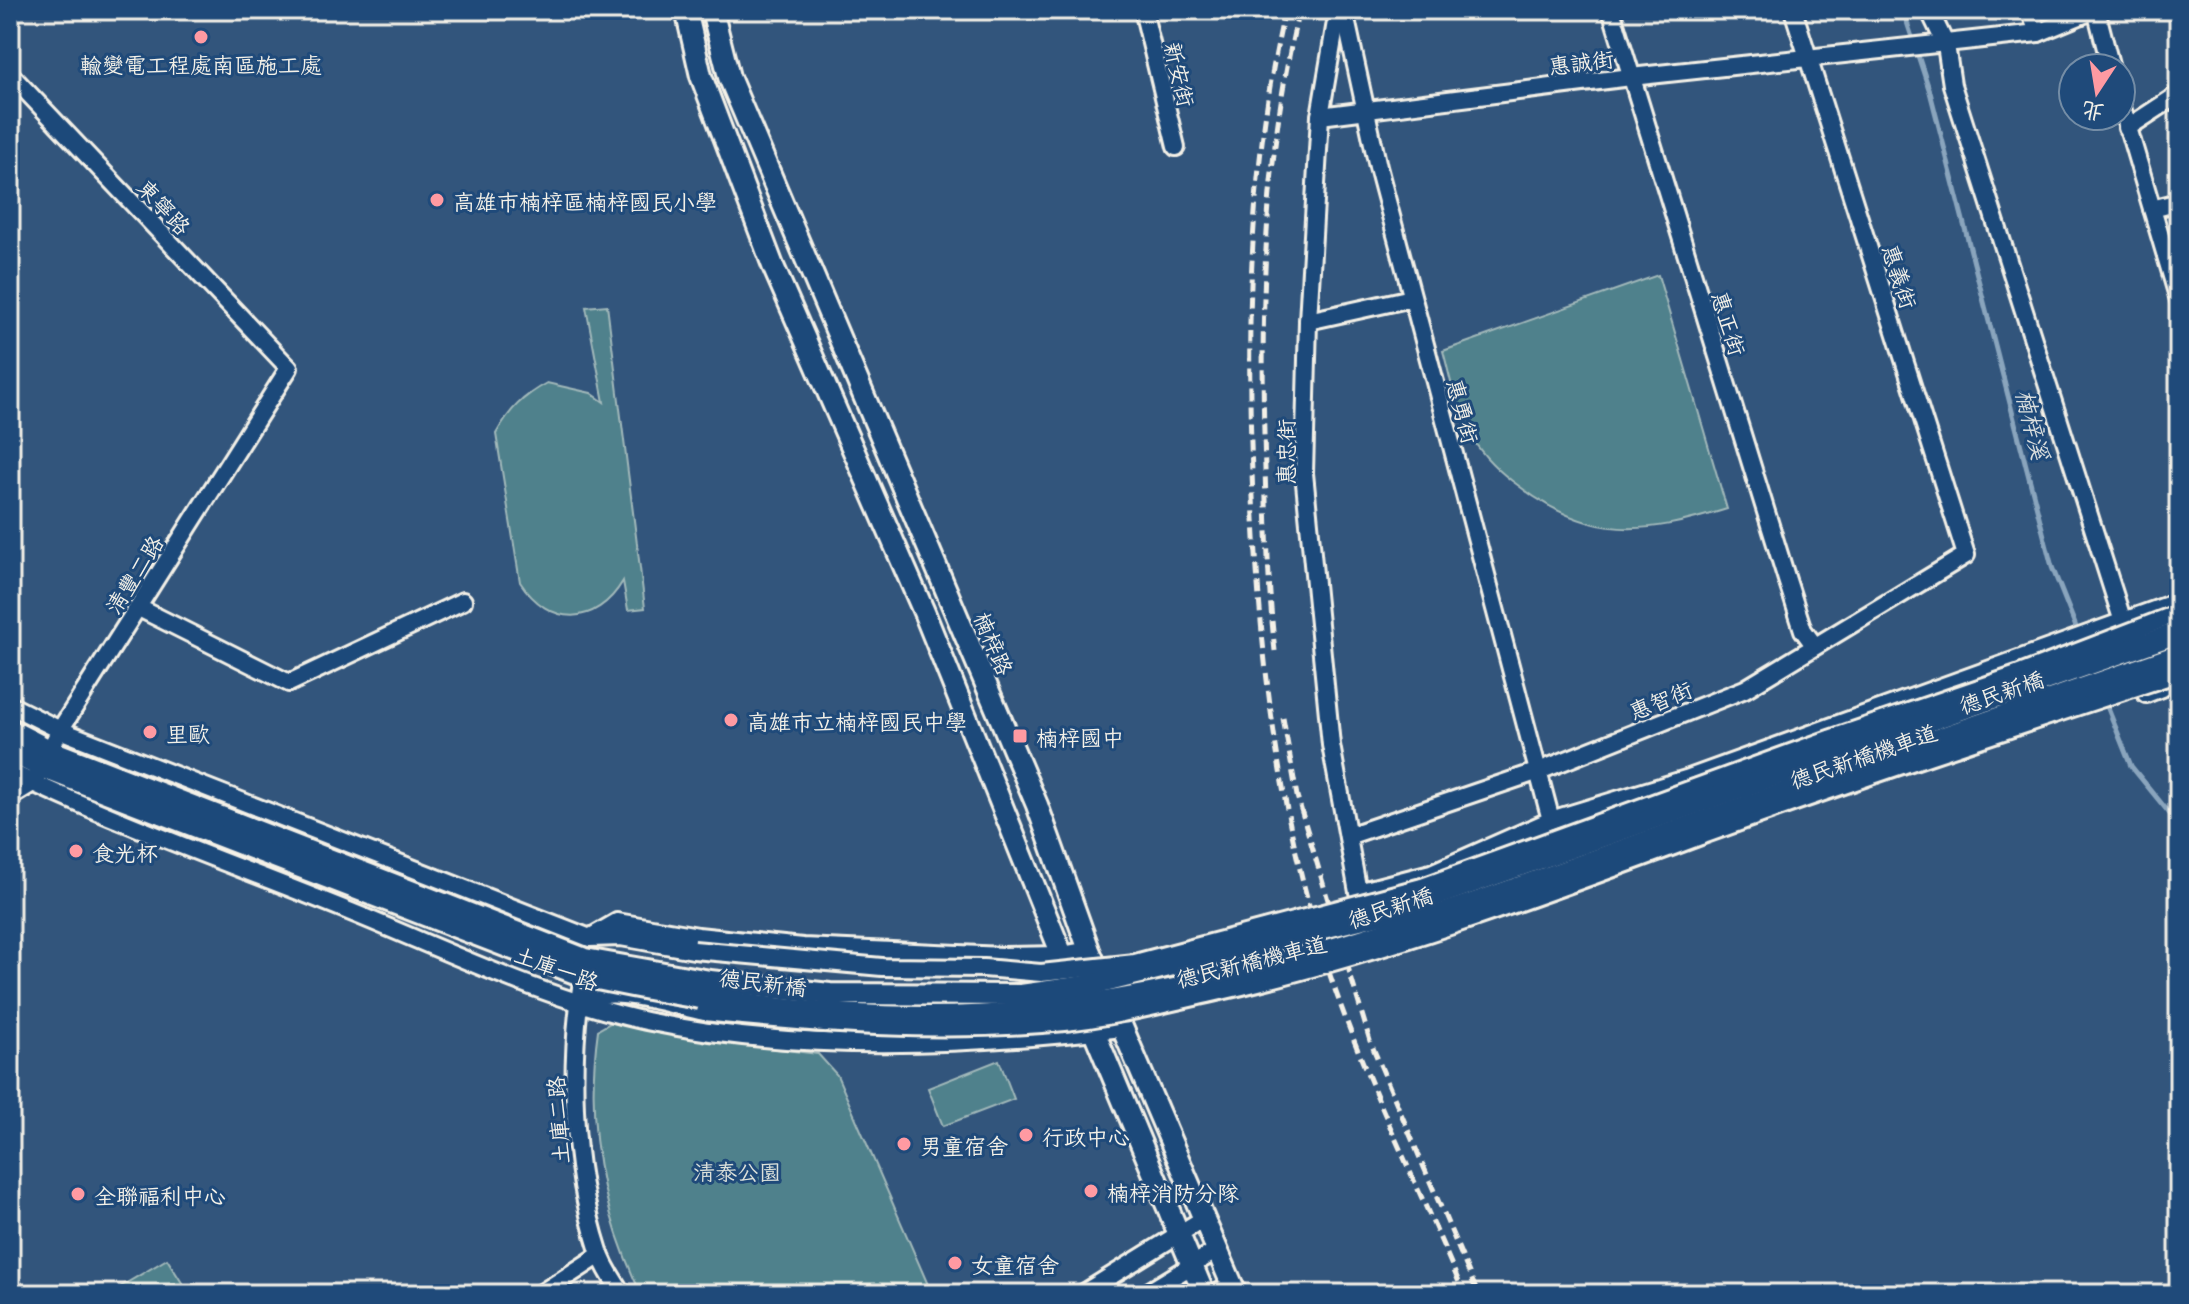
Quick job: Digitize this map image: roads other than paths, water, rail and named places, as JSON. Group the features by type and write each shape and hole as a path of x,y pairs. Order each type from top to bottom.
{"street":[{"path":"686,10 701,76 773,266 930,626 1062,955 1204,1294"},
{"name":"楠梓路","path":"712,10 729,77 1037,805 1089,950 1217,1250 1228,1291"},
{"name":"新安街","path":"1143,10 1176,147"},
{"name":"惠勇街","path":"1341,10 1412,298 1551,820"},
{"name":"惠忠街","path":"1341,10 1320,116 1308,321 1304,473 1331,745 1358,892 1431,873 1551,820"},
{"name":"惠正街","path":"1611,10 1803,630 1814,645"},
{"name":"惠義街","path":"1793,10 1966,555"},
{"path":"1929,10 1946,45 1952,85 2113,623 2146,694 2179,681"},
{"path":"2030,10 2038,33"},
{"path":"2095,10 2107,52"},
{"name":"惠誠街","path":"1320,116 1631,77 2038,33 2095,10"},
{"name":"東寧路","path":"10,74 289,368"},
{"path":"2137,121 2179,94"},
{"path":"2128,132 2179,300"},
{"path":"2152,209 2179,202"},
{"path":"1308,321 1412,298"},
{"name":"清豐二路","path":"10,797 41,767 60,730 289,368"},
{"name":"惠智街","path":"1348,836 1539,771 1745,689 1966,555"},
{"path":"139,608 289,683 463,601"},
{"path":"1551,820 1686,779 2113,623 2177,619"},
{"name":"德民新橋機車道","path":"590,938 621,937 694,950 882,967 984,968 1041,973 1135,963 1422,887 1829,739 2177,619"},
{"name":"德民新橋","path":"584,967 830,994 1021,995 1092,985 1392,911 2177,619"},
{"name":"德民新橋","path":"584,967 760,1006 818,1012 1026,1013 1099,1003 1239,973 1385,935 2179,655"},
{"name":"德民新橋機車道","path":"579,1002 593,994 705,1012 817,1024 960,1029 1069,1021 1256,983 1366,954 1497,912 1828,789 2179,673"},
{"name":"土庫一路","path":"10,705 60,730 590,938 617,922 698,936 803,947 1062,955 1089,950"},
{"name":"土庫一路","path":"10,730 41,767"},
{"name":"土庫一路","path":"10,751 579,1002 644,1020 706,1031 861,1042 963,1040 1122,1028"},
{"name":"土庫一路","path":"10,772 41,767 584,967"},
{"name":"土庫二路","path":"590,938 579,1002 574,1081 576,1142 600,1255 622,1294"},
{"path":"1082,1294 1203,1219"},
{"path":"1145,1294 1217,1250"},
{"path":"540,1294 600,1255"},
{"path":"10,1284 17,1294"}],"waterway":[{"name":"楠梓溪","path":"1903,10 1930,92 2052,567 2078,632"},
{"name":"楠梓溪","path":"2105,701 2131,766 2179,825"}],"railway":[{"path":"1285,10 1264,125 1251,298 1250,414 1255,534 1272,720 1308,903 1340,1005 1464,1294"},
{"path":"1275,651 1265,469 1264,296 1271,181 1287,67 1299,10"},
{"path":"1283,718 1297,796 1370,1041 1478,1294"}],"place":[{"name":"輸變電工程處南區施工處","path":"201,37"},
{"name":"高雄市楠梓區楠梓國民小學","path":"437,200"},
{"name":"高雄市立楠梓國民中學","path":"731,720"},
{"name":"里歐","path":"150,732"},
{"name":"楠梓國中","path":"1020,736"},
{"name":"食光杯","path":"76,851"},
{"name":"行政中心","path":"1026,1135"},
{"name":"男童宿舍","path":"904,1144"},
{"name":"楠梓消防分隊","path":"1091,1191"},
{"name":"全聯福利中心","path":"78,1194"},
{"name":"女童宿舍","path":"955,1263"}],"park label":[{"name":"清泰公園","path":"737,1170"}]}
